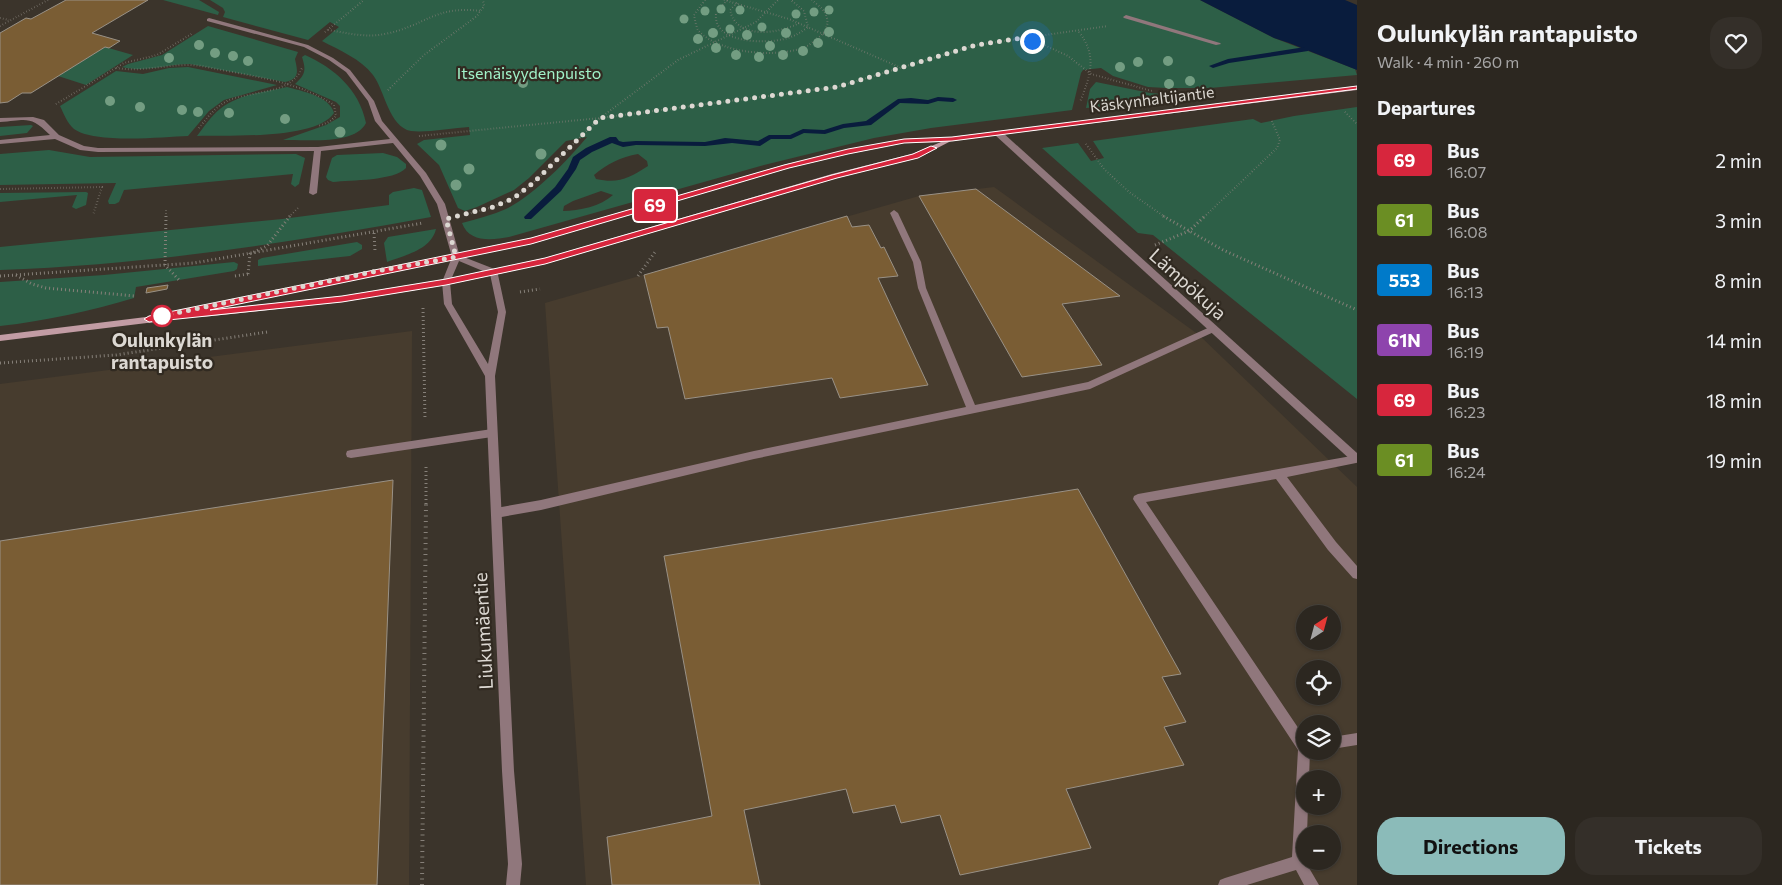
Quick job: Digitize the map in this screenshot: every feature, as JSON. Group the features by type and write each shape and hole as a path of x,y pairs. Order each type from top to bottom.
{"main road":[{"name":"Käskynhaltijantie","path":"149,319 531,241 787,166 904,141 952,139 1353,88"},
{"name":"Käskynhaltijantie","path":"0,338 149,319 342,299 494,272 545,261 835,176 915,156 952,139"}],"street":[{"path":"1126,17 1218,44"},
{"path":"210,20 306,46 331,59 348,71 371,101 379,121 423,175 441,204 456,257 494,272"},
{"path":"0,120 31,118 41,122 56,137 83,148 98,150 318,149 395,141"},
{"name":"Lämpökuja","path":"998,133 1356,459"},
{"path":"0,142 56,137"},
{"path":"313,193 318,149"},
{"path":"894,213 917,262 922,288 972,410"},
{"name":"Liukumäentie","path":"456,257 446,282 448,304 490,376"},
{"name":"Liukumäentie","path":"494,272 502,312 490,376 515,864 513,885"},
{"path":"496,513 541,505 754,455 1090,385 1213,328"},
{"path":"351,454 492,433"},
{"path":"1296,735 1138,499 1279,475 1356,459"},
{"path":"1279,475 1332,546 1357,574"},
{"path":"1341,742 1357,739"},
{"path":"1301,825 1304,760"},
{"path":"1225,885 1296,863"},
{"path":"1304,870 1312,885"}],"path":[{"path":"0,26 48,0"},
{"path":"185,149 208,116 227,101 289,84 298,78 302,70 298,57 306,46 364,0"},
{"path":"371,101 380,98 424,55 463,28 481,11 484,6 484,0"},
{"path":"705,0 698,6 694,14 695,24 700,33 713,42 733,50 767,53 785,52 808,45 823,34 828,23 825,12 812,0"},
{"path":"808,27 798,35 781,40 763,42 744,40 728,35 718,26 714,18 716,9 726,0 800,23 899,68"},
{"path":"0,276 194,263 446,219 493,207 514,198 533,183 600,118 678,60 756,22 778,0"},
{"path":"791,0 804,9 808,18 808,27"},
{"path":"737,3 730,10 730,17 744,28 756,32 785,30 800,23"},
{"path":"328,30 362,36 375,36 396,31 448,11 457,9 481,11"},
{"path":"0,18 10,21"},
{"path":"47,105 57,104 124,63 162,52 210,20"},
{"path":"395,141 413,137 600,118 824,89 850,84 960,49 1022,38 1078,32 1086,40 1091,54 1090,74 1077,109"},
{"path":"1022,38 1042,44 1068,56 1090,74 1122,84 1155,91"},
{"path":"116,68 134,72 179,65 192,66 289,84 330,100 337,108 338,114 336,118 317,127"},
{"path":"56,109 57,104"},
{"path":"1343,111 1357,124"},
{"path":"1131,254 1189,231 1277,148 1280,140 1268,113"},
{"path":"1083,140 1104,168 1142,202 1189,231 1258,266 1357,310"},
{"path":"0,189 102,187 93,215"},
{"path":"250,254 267,246 284,222 313,193"},
{"path":"166,208 165,265 180,280"},
{"path":"374,232 376,260"},
{"path":"638,276 661,246"},
{"path":"248,274 250,254"},
{"path":"16,275 33,284 84,292 110,292 135,296"},
{"path":"414,309 423,308 426,443 422,885"},
{"path":"0,363 116,355 274,331"}],"shaded area":[{"path":"994,187 1199,335 1357,487 1357,885 586,885 545,303 919,196"},
{"path":"412,331 409,885 0,885 0,384"}],"green space":[{"path":"163,0 199,0 219,12 218,15"},
{"name":"Itsenäisyydenpuisto","path":"210,0 1200,0 1274,38 1355,69 1357,75 1210,88 1166,88 1148,87 1113,76 1101,68 1083,70 1072,110 931,128 874,138 764,165 509,237 482,239 470,234 462,223 506,209 517,203 550,177 587,137 566,141 529,178 514,190 465,211 458,208 439,165 417,144 424,140 470,135 469,127 411,131 397,123 388,108 377,82 368,69 349,55 322,41 339,27 330,22 308,40 223,17 225,12 223,8","holes":["638,154 647,161 648,166 635,174 624,179 611,181 596,179 594,175 609,164","601,191 613,195 590,207 563,211 564,206 573,201"]},
{"path":"208,26 298,52 295,59 296,76 294,79 285,82 190,64 148,69 122,67 162,55"},
{"path":"105,47 133,55 86,85 58,76"},
{"path":"305,55 326,66 344,81 351,90 363,111 366,123 360,130 351,135 329,140 283,140 326,125 340,117 340,106 336,102 295,84 304,72 302,57"},
{"path":"188,67 277,85 224,100 209,111 188,136 112,138 84,134 72,127 60,106 116,71 143,74 169,68"},
{"path":"1096,82 1150,93 1202,97 1086,108 1090,89"},
{"path":"287,87 321,98 327,102 334,113 324,122 310,128 291,132 197,136 214,115 227,104 252,94"},
{"path":"1357,107 1357,399 1153,235 1138,233 1042,148 1078,143 1091,161 1104,158 1093,141 1253,119 1261,123"},
{"path":"33,126 27,133 0,136 0,127"},
{"path":"49,150 90,157 296,154 305,158 299,184 295,187 291,184 293,174 124,190 119,202 115,204 109,204 108,201 116,183 0,185 0,154"},
{"path":"383,153 397,157 406,164 406,168 382,178 333,182 326,177 332,158 337,155"},
{"path":"414,188 422,190 431,217 324,236 162,258 0,270 0,247 282,219 389,205 389,195 393,192"},
{"path":"0,193 88,193 86,205 76,209 72,207 77,195 0,202"},
{"path":"436,229 429,242 423,247 387,262 384,243 388,237"},
{"path":"357,242 362,245 362,249 350,256 258,266 258,260 262,258"},
{"path":"234,262 238,264 237,269 234,271 136,287 134,298 68,315 0,326 0,282 104,275"}],"water":[{"path":"1200,0 1345,0 1357,5 1357,70 1274,38"}],"building":[{"path":"66,0 148,0 92,33 120,41 109,48 105,47 31,93 22,93 8,102 0,103 0,33 26,18 31,19"},
{"path":"976,189 1120,296 1062,304 1102,365 1022,377 919,196"},
{"path":"847,216 852,227 869,225 881,248 884,247 898,276 878,278 928,385 840,398 832,378 685,399 668,327 657,328 644,275"},
{"path":"168,285 167,289 146,293 147,288"},
{"path":"393,480 377,885 0,885 0,541"},
{"path":"1078,489 1181,674 1162,677 1186,722 1164,727 1184,765 1066,789 1091,848 960,875 940,815 901,823 895,805 853,813 846,789 744,810 760,885 612,885 607,837 712,816 664,556"}],"waterway":[{"path":"1213,66 1228,61 1305,49"},
{"path":"528,217 558,189 572,169 576,159 589,150 613,139 616,143 623,145 636,143 705,144 732,140 760,144 769,137 791,137 803,131 825,132 843,126 868,123 898,101 928,102 938,99 953,100"}],"bus line":[{"name":"69","path":"934,148 915,156 835,176 545,261 446,282 342,299 149,319 531,241 787,166 904,141 952,139 1357,88"}],"place":[{"name":"Oulunkylän rantapuisto","path":"162,316"}],"route":[{"path":"162,316 377,271 456,257 446,219 493,207 514,198 533,183 600,118 837,87 976,45 1022,38 1032,41"}]}
